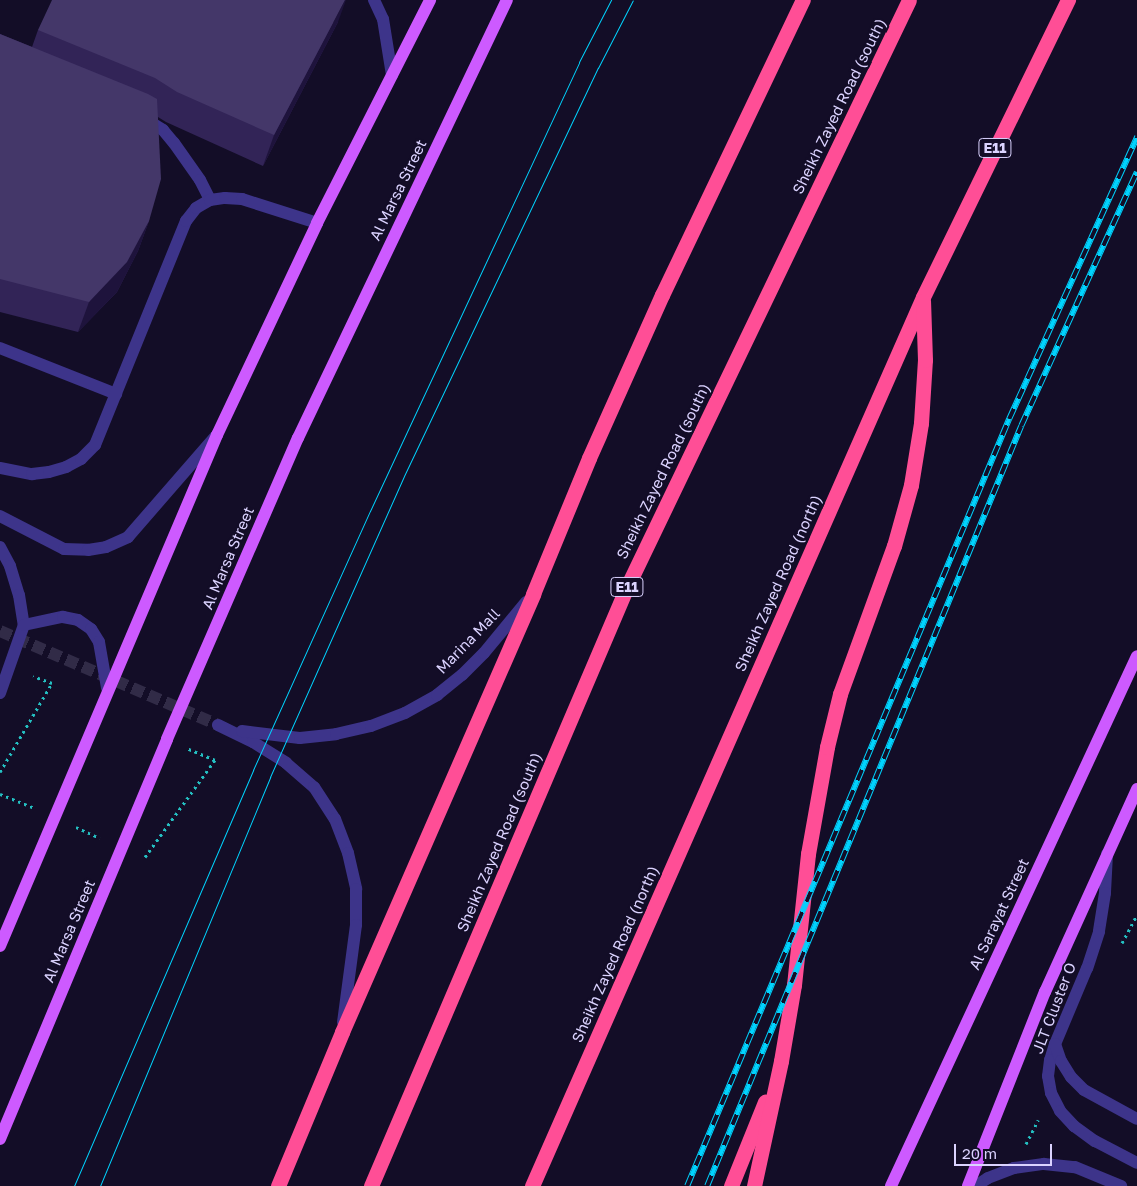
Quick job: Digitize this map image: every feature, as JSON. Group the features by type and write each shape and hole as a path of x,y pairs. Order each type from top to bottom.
{"highway":[{"path":"278,1186 342,1032 533,594 589,458 662,295 804,0"},
{"name":"Sheikh Zayed Road (south)","path":"371,1186 626,590 909,0"},
{"name":"Sheikh Zayed Road (north)","path":"532,1186 923,297 1068,0"},
{"path":"754,1186 782,1061 794,985 808,854 827,747 840,694 894,546 911,485 922,414 925,360 923,297"},
{"path":"731,1186 782,1061"}],"main road":[{"path":"0,946 107,688 217,435 317,223 430,0"},
{"name":"Al Marsa Street","path":"0,1139 167,739 298,438 507,0"},
{"name":"Al Sarayat Street","path":"891,1186 1137,656"},
{"path":"968,1186 1045,992 1137,789"}],"street":[{"path":"374,0 385,28 392,75"},
{"path":"132,112 162,130 174,143 200,180 210,200"},
{"path":"0,468 32,474 66,467 81,459 95,446 186,221 196,208 210,200 225,198 242,199 317,223"},
{"path":"0,348 116,394"},
{"path":"0,516 64,549 106,548 128,537 217,435"},
{"path":"0,547 10,566 19,595 24,625 0,694"},
{"name":"Marina Mall","path":"342,1032 356,925 356,889 342,836 314,787 286,763 253,742 218,725 258,734 300,738 336,734 371,726 405,713 437,695 462,675 484,653 533,594"},
{"path":"24,625 64,617 78,620 90,629 99,642 107,688"},
{"name":"JLT Cluster O","path":"1107,853 1105,893 1099,932 1087,968 1055,1044 1048,1076 1051,1093 1060,1111 1095,1141 1137,1163"},
{"path":"1055,1044 1066,1069 1084,1090 1137,1119"},
{"path":"976,1186 988,1178 1014,1168 1044,1164 1075,1167 1121,1186"}],"path":[{"path":"0,772 52,683 34,676"},
{"path":"145,857 215,760 167,739"}],"building":[{"path":"52,0 345,0 274,135 177,92 155,78 38,30"},
{"path":"0,34 157,99 161,179 149,221 127,262 89,302 0,279"}],"tunnel":[{"path":"0,631 218,725"}],"tram line":[{"path":"74,1186 253,770 370,511 579,62 611,0"},
{"path":"100,1186 270,777 404,476 598,68 633,0"}],"railway":[{"path":"687,1186 1009,419 1137,137"},
{"path":"707,1186 1021,426 1137,172"}]}
